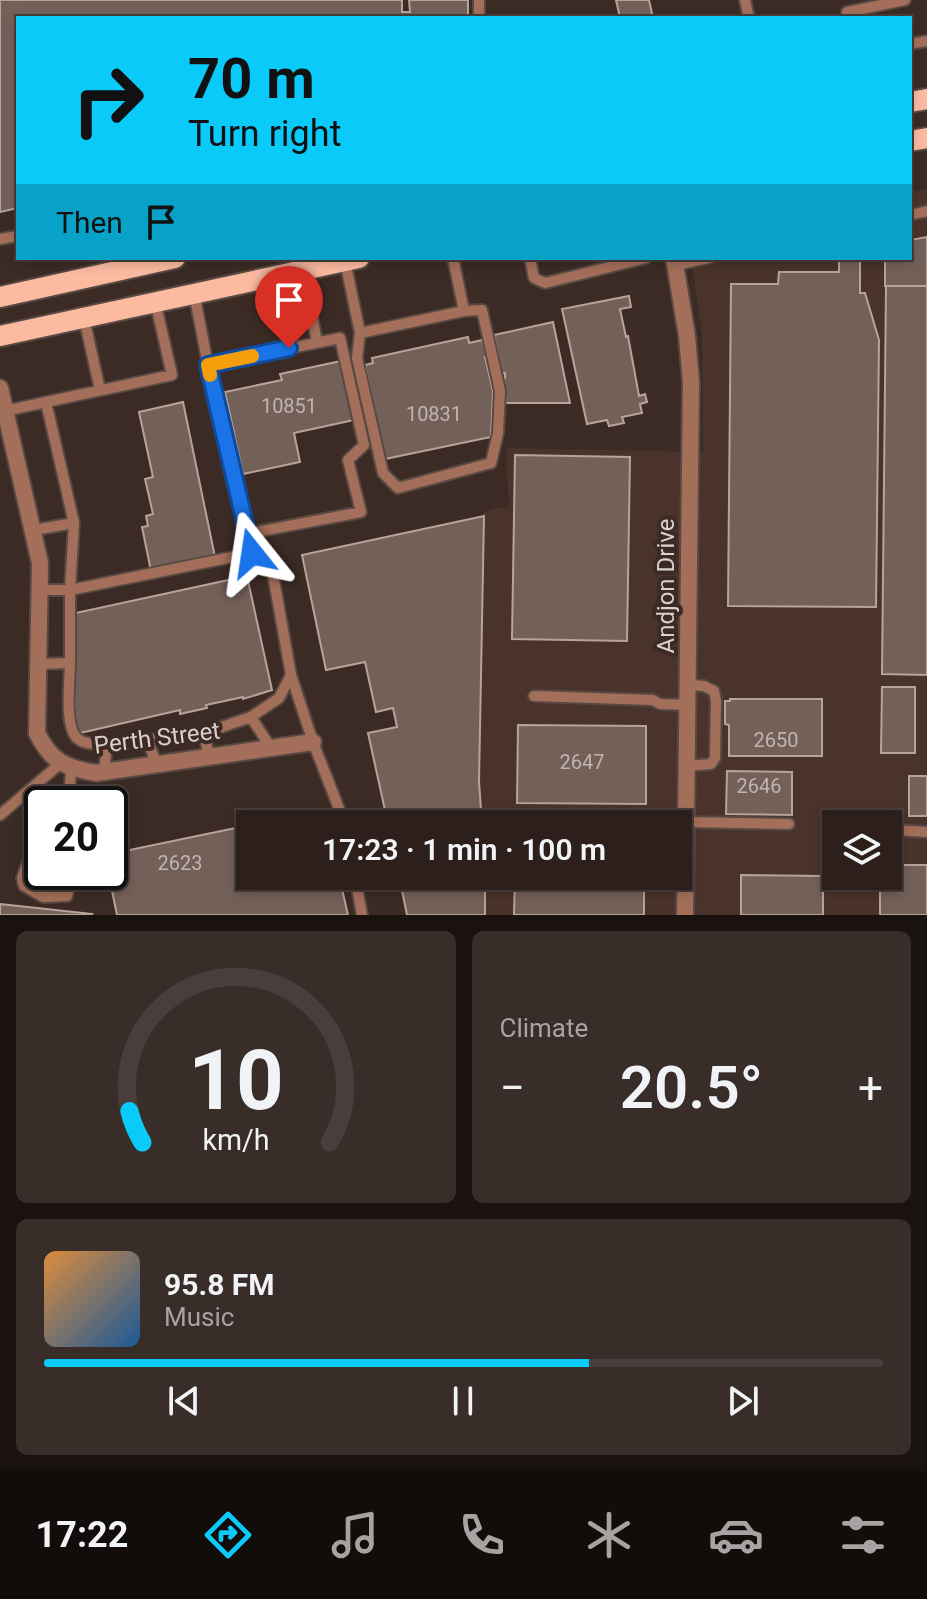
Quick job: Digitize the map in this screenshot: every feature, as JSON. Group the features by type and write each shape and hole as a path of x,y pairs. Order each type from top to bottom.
{"main road":[{"path":"0,297 163,260"},
{"path":"0,336 352,260"}],"street":[{"name":"Andjon Drive","path":"675,262 691,382 686,810"},
{"name":"Perth Street","path":"0,388 34,530 41,590 37,733 46,751 66,766 104,772 313,742"},
{"name":"Andjon Drive","path":"684,890 685,915"}],"lane":[{"path":"845,0 848,15 905,0"},
{"path":"352,260 360,333 357,358 383,473 398,488 491,463 498,433 500,391 482,310 360,333"},
{"path":"453,260 464,311"},
{"path":"530,260 534,278 545,283 638,260"},
{"path":"303,270 317,342"},
{"path":"41,590 70,590 252,553 194,293"},
{"path":"5,411 172,375 155,301"},
{"path":"84,317 100,390"},
{"path":"208,365 340,338 364,445 348,460 361,512 246,534"},
{"path":"46,402 74,523 69,717 77,739 88,744 107,745 204,733 251,717 279,698 291,675"},
{"path":"34,530 74,523"},
{"path":"272,569 291,675 340,810"},
{"path":"39,664 70,663"},
{"path":"687,766 711,764 715,758 714,691 704,686 689,685"},
{"path":"534,696 653,700 660,704 688,705"},
{"path":"251,717 271,748"},
{"path":"204,733 209,757"},
{"path":"148,740 156,764"},
{"path":"104,772 107,745"},
{"path":"66,766 68,786"},
{"path":"0,815 66,766"},
{"path":"692,822 789,824"},
{"path":"902,830 927,832"},
{"path":"31,890 43,897 67,896 68,890"},
{"path":"358,890 362,915"}],"shaded area":[{"path":"927,189 927,915 485,915 485,890 692,890 692,810 481,810 482,513 494,508 509,508 506,448 703,452 702,335 691,260 912,260 912,192"}],"building":[{"path":"0,0 402,0 402,12 410,12 409,0 468,0 468,16 16,16 16,208 0,212"},
{"path":"616,0 649,0 653,16 620,16"},
{"path":"927,237 927,286 885,286 885,260 912,260 912,240"},
{"path":"839,260 860,260 860,293 865,293 879,340 876,607 728,606 731,284 778,284 779,272 839,272"},
{"path":"886,286 927,286 927,675 882,674"},
{"path":"629,296 631,307 620,309 639,396 645,394 647,402 640,404 642,413 622,417 624,423 609,426 607,420 587,424 562,309"},
{"path":"553,322 570,403 506,403 505,373 502,374 494,335"},
{"path":"468,337 469,343 482,340 487,357 493,391 491,437 385,459 365,365 373,363 372,358"},
{"path":"341,361 354,420 294,433 300,462 243,474 225,392 282,380 280,374"},
{"path":"183,402 215,557 151,571 142,527 148,526 146,516 153,514 145,479 153,477 139,412"},
{"path":"515,455 630,457 627,641 512,639"},
{"path":"484,516 481,810 385,810 368,733 397,727 393,708 376,712 365,662 326,670 302,555"},
{"path":"247,576 272,690 206,705 207,708 180,714 180,710 76,734 71,614"},
{"path":"882,687 915,687 915,753 881,753"},
{"path":"822,699 822,756 729,756 725,701"},
{"path":"518,725 646,726 646,804 517,803"},
{"path":"727,771 792,772 792,815 726,814"},
{"path":"909,776 927,776 927,816 909,816"},
{"path":"236,828 236,890 342,890 348,915 117,915 112,890 128,890 128,850"},
{"path":"902,865 927,865 927,915 880,915 880,890 902,890"},
{"path":"741,875 822,876 823,915 741,915"},
{"path":"402,890 485,890 485,915 407,915"},
{"path":"515,890 644,890 644,915 514,915"},
{"path":"0,904 92,914 0,915"}],"slow traffic":[{"path":"210,375 208,365 252,356"}],"route":[{"path":"252,553 208,365 289,348"}]}
